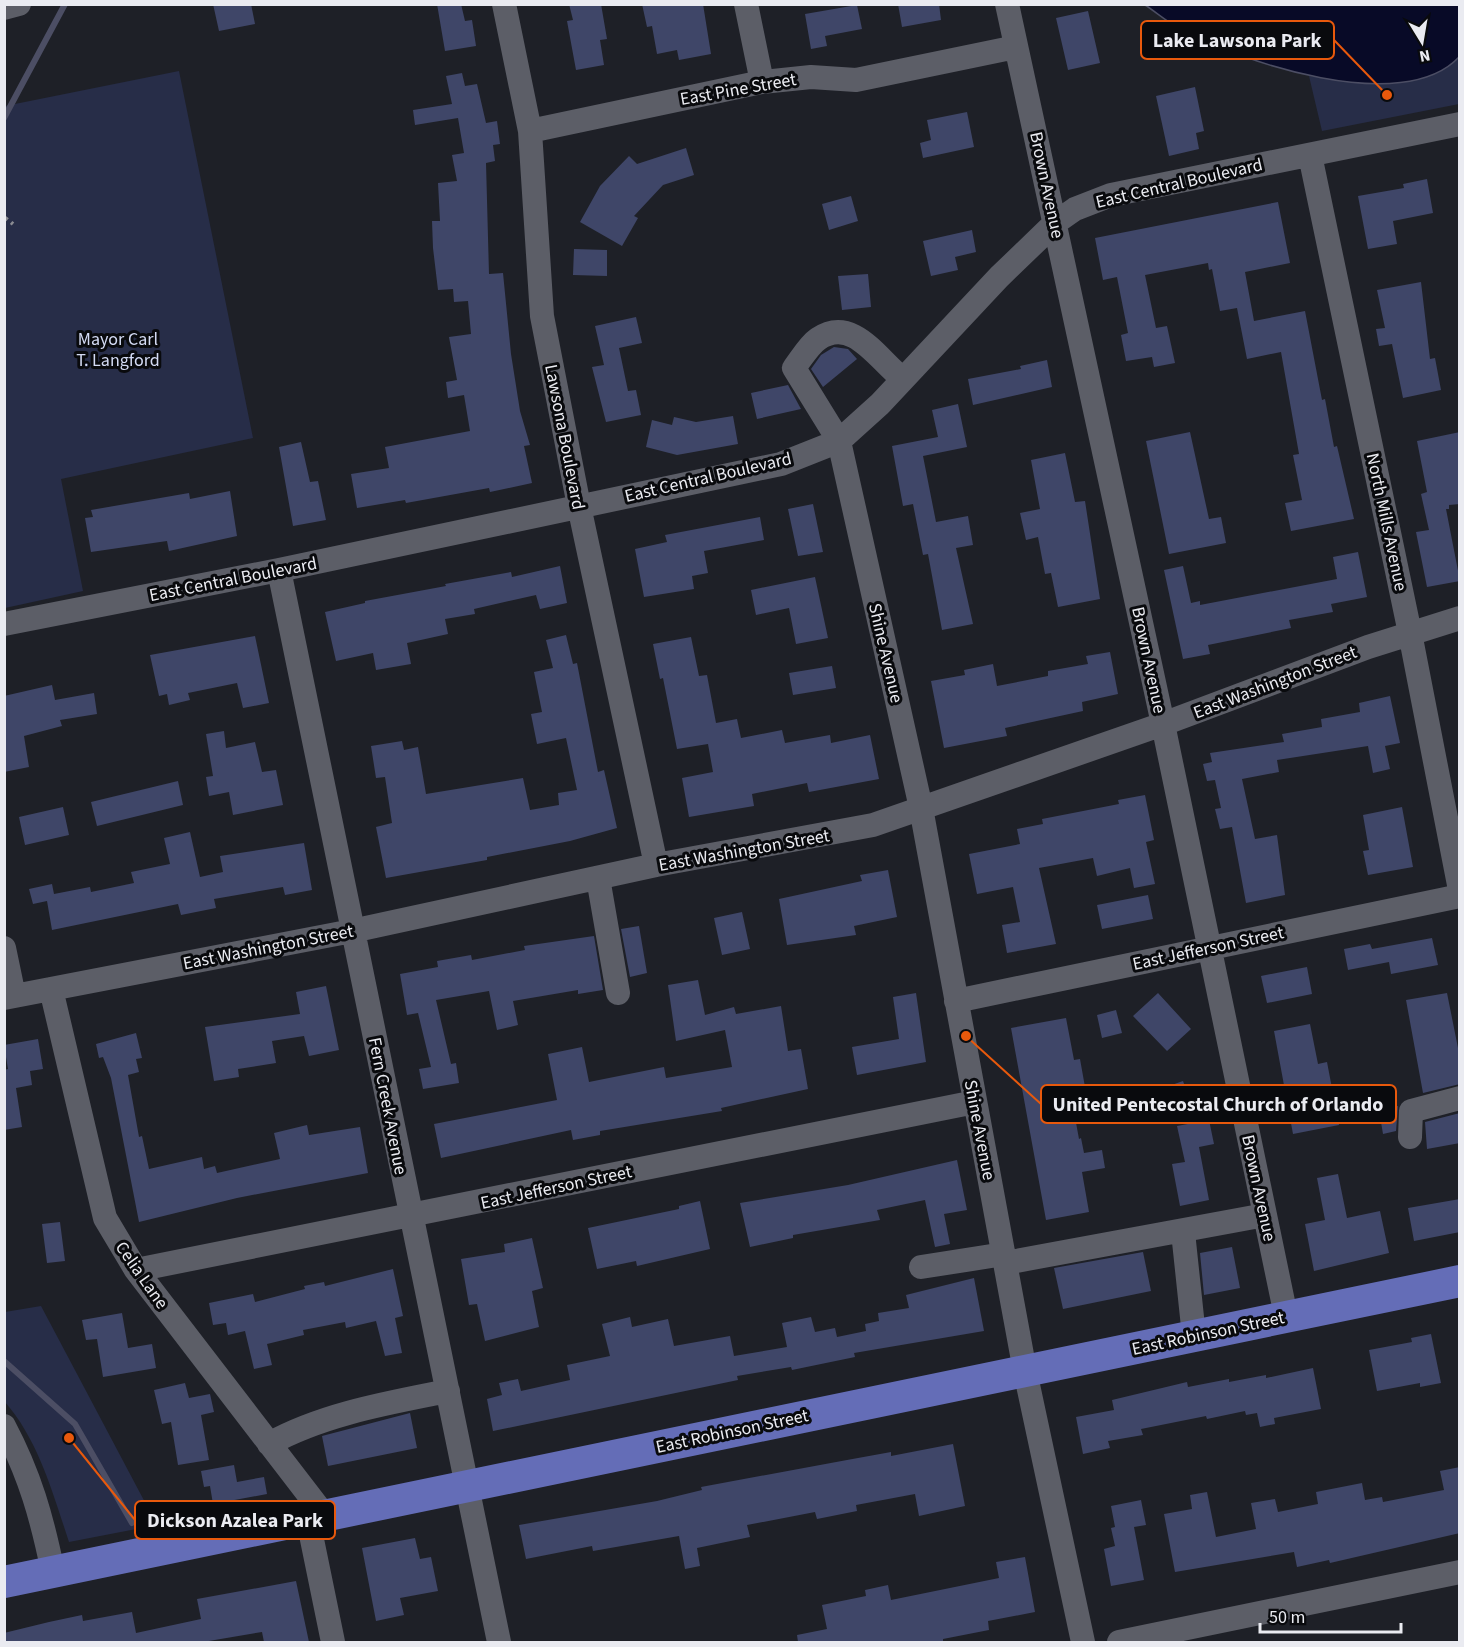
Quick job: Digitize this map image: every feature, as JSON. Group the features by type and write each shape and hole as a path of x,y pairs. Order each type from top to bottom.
{"main road":[{"name":"East Robinson Street","path":"4,1582 1460,1281"}],"street":[{"path":"4,8 19,4"},
{"name":"Lawsona Boulevard","path":"504,4 530,131 542,316 579,506 656,865"},
{"path":"746,4 762,82"},
{"name":"Brown Avenue","path":"1007,4 1163,724 1286,1316"},
{"name":"East Pine Street","path":"530,131 762,82 811,76 856,80 1016,47"},
{"name":"East Central Boulevard","path":"4,624 279,570 781,464 839,441 903,380 999,277 1055,222 1075,209 1111,195 1460,124"},
{"name":"North Mills Avenue","path":"1310,155 1410,633 1460,890"},
{"name":"Shine Avenue","path":"903,380 858,335 836,331 817,339 794,368 839,441 921,808 1004,1259 1083,1642"},
{"name":"Fern Creek Avenue","path":"279,570 499,1642"},
{"name":"East Washington Street","path":"9,997 352,931 656,865 825,836 873,825 1163,724 1410,633 1460,618"},
{"path":"598,878 618,993"},
{"name":"East Jefferson Street","path":"956,1001 1460,896"},
{"path":"4,948 9,997"},
{"name":"Celia Lane","path":"51,989 105,1218 136,1270 269,1444 316,1518"},
{"path":"1410,1137 1411,1111 1460,1098"},
{"name":"East Jefferson Street","path":"136,1270 411,1217 975,1102"},
{"path":"921,1267 1004,1259 1183,1232 1265,1215"},
{"path":"1183,1232 1194,1336"},
{"path":"269,1444 291,1432 383,1404 448,1391"},
{"path":"4,1426 25,1465 41,1512 53,1572"},
{"path":"316,1518 333,1642"},
{"path":"1119,1642 1460,1572"}],"path":[{"path":"4,217 13,224"}],"green space":[{"path":"1459,57 1459,104 1322,131 1309,76 1338,80 1453,63"},
{"name":"Mayor Carl T. Langford","path":"179,71 253,438 61,479 83,591 5,608 5,106"},
{"path":"41,1306 157,1525 69,1542 51,1487 36,1451 17,1417 5,1402 5,1312"}],"shaded area":[{"path":"1145,5 1459,5 1459,57 1433,74 1400,83 1362,83 1321,78 1280,68 1206,41 1175,26"}],"building":[{"path":"213,4 251,4 255,24 219,31"},
{"path":"437,4 461,4 465,21 472,20 476,46 445,51"},
{"path":"569,4 601,4 607,39 600,40 604,65 576,70 567,21 573,20"},
{"path":"642,4 703,4 711,54 679,60 677,50 657,54 652,26 647,27"},
{"path":"898,4 939,4 941,20 902,27"},
{"path":"857,5 862,29 825,36 827,46 811,49 805,14"},
{"path":"1088,11 1100,63 1068,70 1056,18"},
{"path":"462,73 465,86 477,84 486,123 497,121 500,144 493,145 495,161 486,163 489,274 503,273 511,354 520,411 530,445 524,446 532,483 490,492 489,488 406,503 405,500 357,508 351,474 389,468 385,447 470,431 464,395 448,398 446,382 457,380 449,337 471,334 468,301 454,302 453,289 438,290 433,248 432,221 440,221 438,183 457,181 452,155 464,153 458,118 415,125 413,110 452,104 446,76"},
{"path":"1195,87 1204,131 1196,133 1199,149 1169,156 1156,96"},
{"path":"967,112 974,147 923,158 920,143 931,140 927,120"},
{"path":"686,148 694,175 663,185 634,216 638,218 622,246 580,222 600,186 629,156 637,164"},
{"path":"1427,179 1433,213 1393,221 1397,244 1368,249 1358,196 1404,188 1403,184"},
{"path":"851,196 858,221 829,230 822,204"},
{"path":"1278,202 1290,263 1245,272 1254,321 1305,311 1322,400 1325,399 1334,447 1337,446 1354,519 1291,531 1285,503 1302,500 1293,455 1299,454 1281,352 1247,359 1237,308 1220,311 1212,269 1209,270 1208,263 1145,275 1156,328 1167,326 1175,363 1154,367 1152,357 1126,361 1121,335 1128,333 1117,277 1103,280 1095,238"},
{"path":"972,230 976,252 955,257 958,270 931,276 923,241"},
{"path":"574,249 607,250 607,276 573,275"},
{"path":"868,274 871,307 842,310 838,276"},
{"path":"1421,282 1430,359 1435,358 1441,390 1403,398 1392,344 1379,346 1376,329 1385,328 1377,290"},
{"path":"636,317 642,343 619,348 628,391 636,390 641,415 606,422 592,367 604,365 595,326"},
{"path":"834,347 848,349 857,359 823,387 811,369 821,355"},
{"path":"1047,360 1052,387 973,405 968,379 1021,369 1020,366"},
{"path":"788,385 801,409 757,419 751,393"},
{"path":"958,404 967,447 923,456 936,522 968,516 973,545 956,548 973,624 942,630 928,554 923,555 913,504 903,506 892,446 938,437 932,410"},
{"path":"733,416 738,444 677,455 646,447 652,420 672,425 674,417 696,422"},
{"path":"1190,432 1209,519 1221,517 1226,543 1169,554 1146,441"},
{"path":"1460,432 1460,504 1449,505 1449,509 1446,509 1460,581 1427,587 1416,532 1429,530 1421,494 1427,492 1417,441"},
{"path":"301,442 310,482 318,481 326,520 293,526 279,447"},
{"path":"1065,453 1075,502 1085,501 1100,599 1058,607 1051,573 1045,574 1038,537 1026,540 1020,513 1040,509 1031,460"},
{"path":"230,491 237,536 169,551 167,541 91,552 85,518 93,517 91,510 189,493 190,499"},
{"path":"813,504 823,552 798,556 788,509"},
{"path":"760,517 764,540 704,551 708,573 692,576 694,589 644,597 635,549 667,542 665,535"},
{"path":"1358,552 1367,597 1331,604 1333,612 1289,620 1291,628 1208,645 1210,654 1183,659 1164,570 1183,566 1191,603 1200,601 1200,605 1337,579 1333,557"},
{"path":"560,566 567,603 540,609 536,595 474,609 475,614 445,619 448,634 407,643 411,664 376,670 373,653 336,661 325,612 365,603 365,601 446,586 445,584 511,572 512,577"},
{"path":"815,577 828,638 796,644 789,608 756,615 751,590"},
{"path":"566,635 573,664 577,663 598,772 604,770 617,828 570,841 487,857 487,860 386,878 376,827 392,823 385,777 376,778 371,746 402,741 404,750 418,747 426,794 523,778 530,810 559,805 558,793 577,790 566,738 537,744 531,714 542,712 534,672 553,668 546,640"},
{"path":"255,636 269,703 243,708 237,683 188,693 190,700 169,705 167,694 159,696 150,655"},
{"path":"691,637 699,676 707,675 716,723 737,719 741,738 782,730 785,743 830,735 831,743 870,735 879,779 809,792 807,783 752,794 754,806 689,817 682,778 713,772 708,744 677,749 663,678 660,679 653,644"},
{"path":"1110,652 1118,694 1082,702 1083,711 1005,728 1007,736 944,748 931,681 965,675 964,670 993,664 997,686 1048,676 1048,671 1088,664 1086,656"},
{"path":"832,666 836,688 793,695 789,673"},
{"path":"52,685 55,700 94,693 97,714 60,720 62,726 24,736 29,767 4,772 4,696"},
{"path":"1390,696 1400,743 1385,746 1390,769 1373,773 1368,746 1277,760 1279,772 1242,779 1255,839 1277,835 1285,895 1246,903 1232,827 1220,829 1215,809 1221,808 1215,780 1207,781 1203,764 1212,762 1210,753 1284,742 1282,734 1322,727 1321,719 1360,712 1359,703"},
{"path":"224,731 226,748 255,742 262,772 276,770 283,805 233,815 229,792 209,796 206,777 213,776 206,734"},
{"path":"178,781 183,805 97,826 91,802"},
{"path":"1145,795 1154,840 1146,842 1155,884 1134,888 1130,868 1097,876 1093,858 1039,868 1056,944 1007,953 1002,925 1020,922 1013,887 977,894 969,854 1020,844 1017,829 1043,824 1042,819 1119,804 1118,800"},
{"path":"63,807 69,835 25,845 19,817"},
{"path":"1402,807 1413,867 1368,875 1363,851 1369,850 1363,815"},
{"path":"190,832 200,877 223,872 220,856 304,843 312,890 285,895 283,887 214,899 216,908 181,915 178,904 52,930 47,901 33,904 29,889 52,884 54,894 90,887 91,892 134,883 131,872 170,864 164,838"},
{"path":"888,870 897,917 854,926 856,935 787,945 779,899 862,881 860,875"},
{"path":"1148,895 1153,919 1102,929 1097,905"},
{"path":"742,912 750,949 722,955 714,918"},
{"path":"639,926 647,973 630,977 621,929"},
{"path":"594,936 603,990 578,994 578,990 513,1001 518,1025 497,1030 489,991 436,1000 451,1064 456,1063 459,1083 423,1089 419,1069 431,1067 418,1013 407,1015 400,974 438,967 437,961 471,955 472,960 525,950 524,946"},
{"path":"1432,938 1438,965 1391,974 1389,962 1348,970 1344,949 1370,944 1372,949"},
{"path":"1307,967 1312,994 1267,1003 1261,976"},
{"path":"698,980 705,1015 734,1007 736,1014 781,1006 788,1051 801,1049 808,1089 721,1108 722,1111 600,1131 600,1135 573,1140 571,1130 441,1158 434,1124 557,1100 548,1054 582,1047 589,1082 664,1067 666,1078 732,1067 725,1030 676,1041 668,985"},
{"path":"326,986 339,1050 309,1056 304,1036 272,1041 276,1063 238,1069 239,1077 214,1081 205,1027 300,1014 296,992"},
{"path":"916,993 926,1062 857,1075 852,1047 899,1039 893,997"},
{"path":"1158,993 1191,1029 1167,1051 1133,1016"},
{"path":"1447,993 1460,1058 1460,1084 1423,1093 1406,1000"},
{"path":"1116,1010 1122,1033 1102,1038 1097,1015"},
{"path":"1066,1018 1074,1060 1080,1059 1085,1087 1070,1090 1079,1139 1081,1138 1084,1153 1102,1150 1105,1168 1082,1172 1089,1212 1046,1220 1011,1028"},
{"path":"1310,1024 1318,1064 1327,1062 1339,1125 1293,1134 1274,1031"},
{"path":"136,1033 142,1058 136,1059 139,1072 128,1075 139,1137 142,1136 149,1169 202,1157 204,1169 215,1166 217,1173 280,1159 274,1133 307,1125 309,1135 360,1127 368,1173 237,1198 139,1222 111,1078 103,1057 99,1058 96,1044"},
{"path":"38,1039 43,1069 30,1071 32,1085 16,1088 22,1127 4,1130 4,1070 8,1069 4,1045"},
{"path":"1183,1081 1188,1095 1171,1101 1166,1087"},
{"path":"1398,1106 1396,1131 1383,1134 1379,1110"},
{"path":"1460,1113 1460,1143 1427,1149 1425,1122"},
{"path":"1209,1120 1214,1144 1199,1147 1209,1200 1180,1206 1172,1164 1185,1162 1177,1126"},
{"path":"957,1160 967,1210 944,1214 950,1244 935,1247 925,1200 877,1210 880,1220 793,1235 793,1238 750,1247 740,1203 848,1185"},
{"path":"1338,1174 1347,1218 1380,1211 1389,1253 1314,1271 1305,1224 1325,1220 1317,1178"},
{"path":"1460,1199 1460,1232 1414,1241 1408,1208"},
{"path":"700,1201 710,1249 637,1266 636,1261 597,1269 588,1228 679,1209 679,1206"},
{"path":"60,1222 65,1261 47,1263 42,1224"},
{"path":"532,1238 543,1288 532,1291 539,1327 485,1341 477,1304 469,1305 461,1259 505,1252 504,1244"},
{"path":"1232,1247 1240,1288 1204,1295 1200,1253"},
{"path":"1143,1252 1151,1291 1063,1309 1054,1268"},
{"path":"393,1269 403,1316 395,1318 402,1353 385,1356 376,1321 346,1328 345,1322 303,1330 304,1335 267,1344 272,1365 254,1369 245,1331 228,1335 226,1323 213,1325 209,1303 253,1294 255,1302 305,1289 304,1286 324,1282 325,1286"},
{"path":"974,1278 984,1331 854,1353 855,1357 792,1370 791,1367 737,1376 738,1380 493,1431 487,1399 502,1395 499,1383 518,1379 521,1391 570,1380 567,1365 610,1356 602,1324 630,1317 632,1327 668,1319 674,1346 730,1336 734,1356 787,1347 782,1323 811,1317 815,1332 835,1328 837,1337 866,1331 865,1324 879,1321 878,1313 909,1308 906,1295"},
{"path":"122,1313 128,1348 152,1344 156,1368 103,1377 97,1339 86,1340 82,1320"},
{"path":"1431,1334 1441,1383 1420,1387 1420,1383 1377,1391 1369,1350 1412,1342 1411,1338"},
{"path":"1313,1368 1321,1409 1274,1418 1275,1424 1260,1427 1257,1413 1246,1415 1245,1411 1207,1419 1206,1416 1141,1429 1143,1435 1108,1441 1110,1448 1083,1454 1076,1417 1114,1410 1112,1400 1187,1382 1188,1387 1229,1379 1229,1382 1266,1375 1266,1378"},
{"path":"185,1383 189,1398 210,1394 214,1412 201,1415 209,1460 178,1465 171,1422 162,1424 154,1390"},
{"path":"410,1413 417,1448 328,1466 322,1436"},
{"path":"953,1444 965,1506 919,1516 915,1494 856,1505 857,1511 817,1519 815,1512 747,1525 750,1537 697,1548 700,1566 685,1569 679,1536 593,1551 592,1546 526,1559 519,1525 657,1501 702,1490 701,1487 891,1452 891,1456"},
{"path":"234,1465 237,1482 264,1477 267,1494 213,1504 210,1486 204,1487 201,1471"},
{"path":"1460,1467 1460,1533 1330,1563 1329,1560 1297,1567 1294,1552 1175,1572 1164,1514 1192,1509 1190,1495 1207,1492 1216,1537 1256,1529 1251,1503 1275,1499 1278,1512 1318,1504 1316,1492 1362,1483 1365,1500 1382,1497 1383,1502 1444,1490 1440,1471"},
{"path":"1141,1500 1146,1525 1134,1527 1144,1580 1111,1586 1104,1549 1115,1546 1111,1528 1115,1527 1111,1506"},
{"path":"415,1538 420,1559 431,1557 438,1591 400,1598 404,1615 376,1621 362,1548"},
{"path":"1025,1557 1035,1612 988,1621 989,1630 943,1639 943,1642 798,1642 797,1635 827,1629 822,1605 866,1596 865,1590 888,1585 891,1600 999,1578 996,1562"},
{"path":"296,1581 309,1642 264,1642 262,1632 203,1642 4,1642 4,1633 82,1615 83,1621 132,1612 136,1633 201,1619 197,1599"}],"waterway":[{"path":"4,118 65,4"},
{"path":"4,1361 75,1424 132,1523"}],"place":[{"name":"Lake Lawsona Park","path":"1387,95"},
{"name":"United Pentecostal Church of Orlando","path":"966,1036"},
{"name":"Dickson Azalea Park","path":"69,1438"}]}
